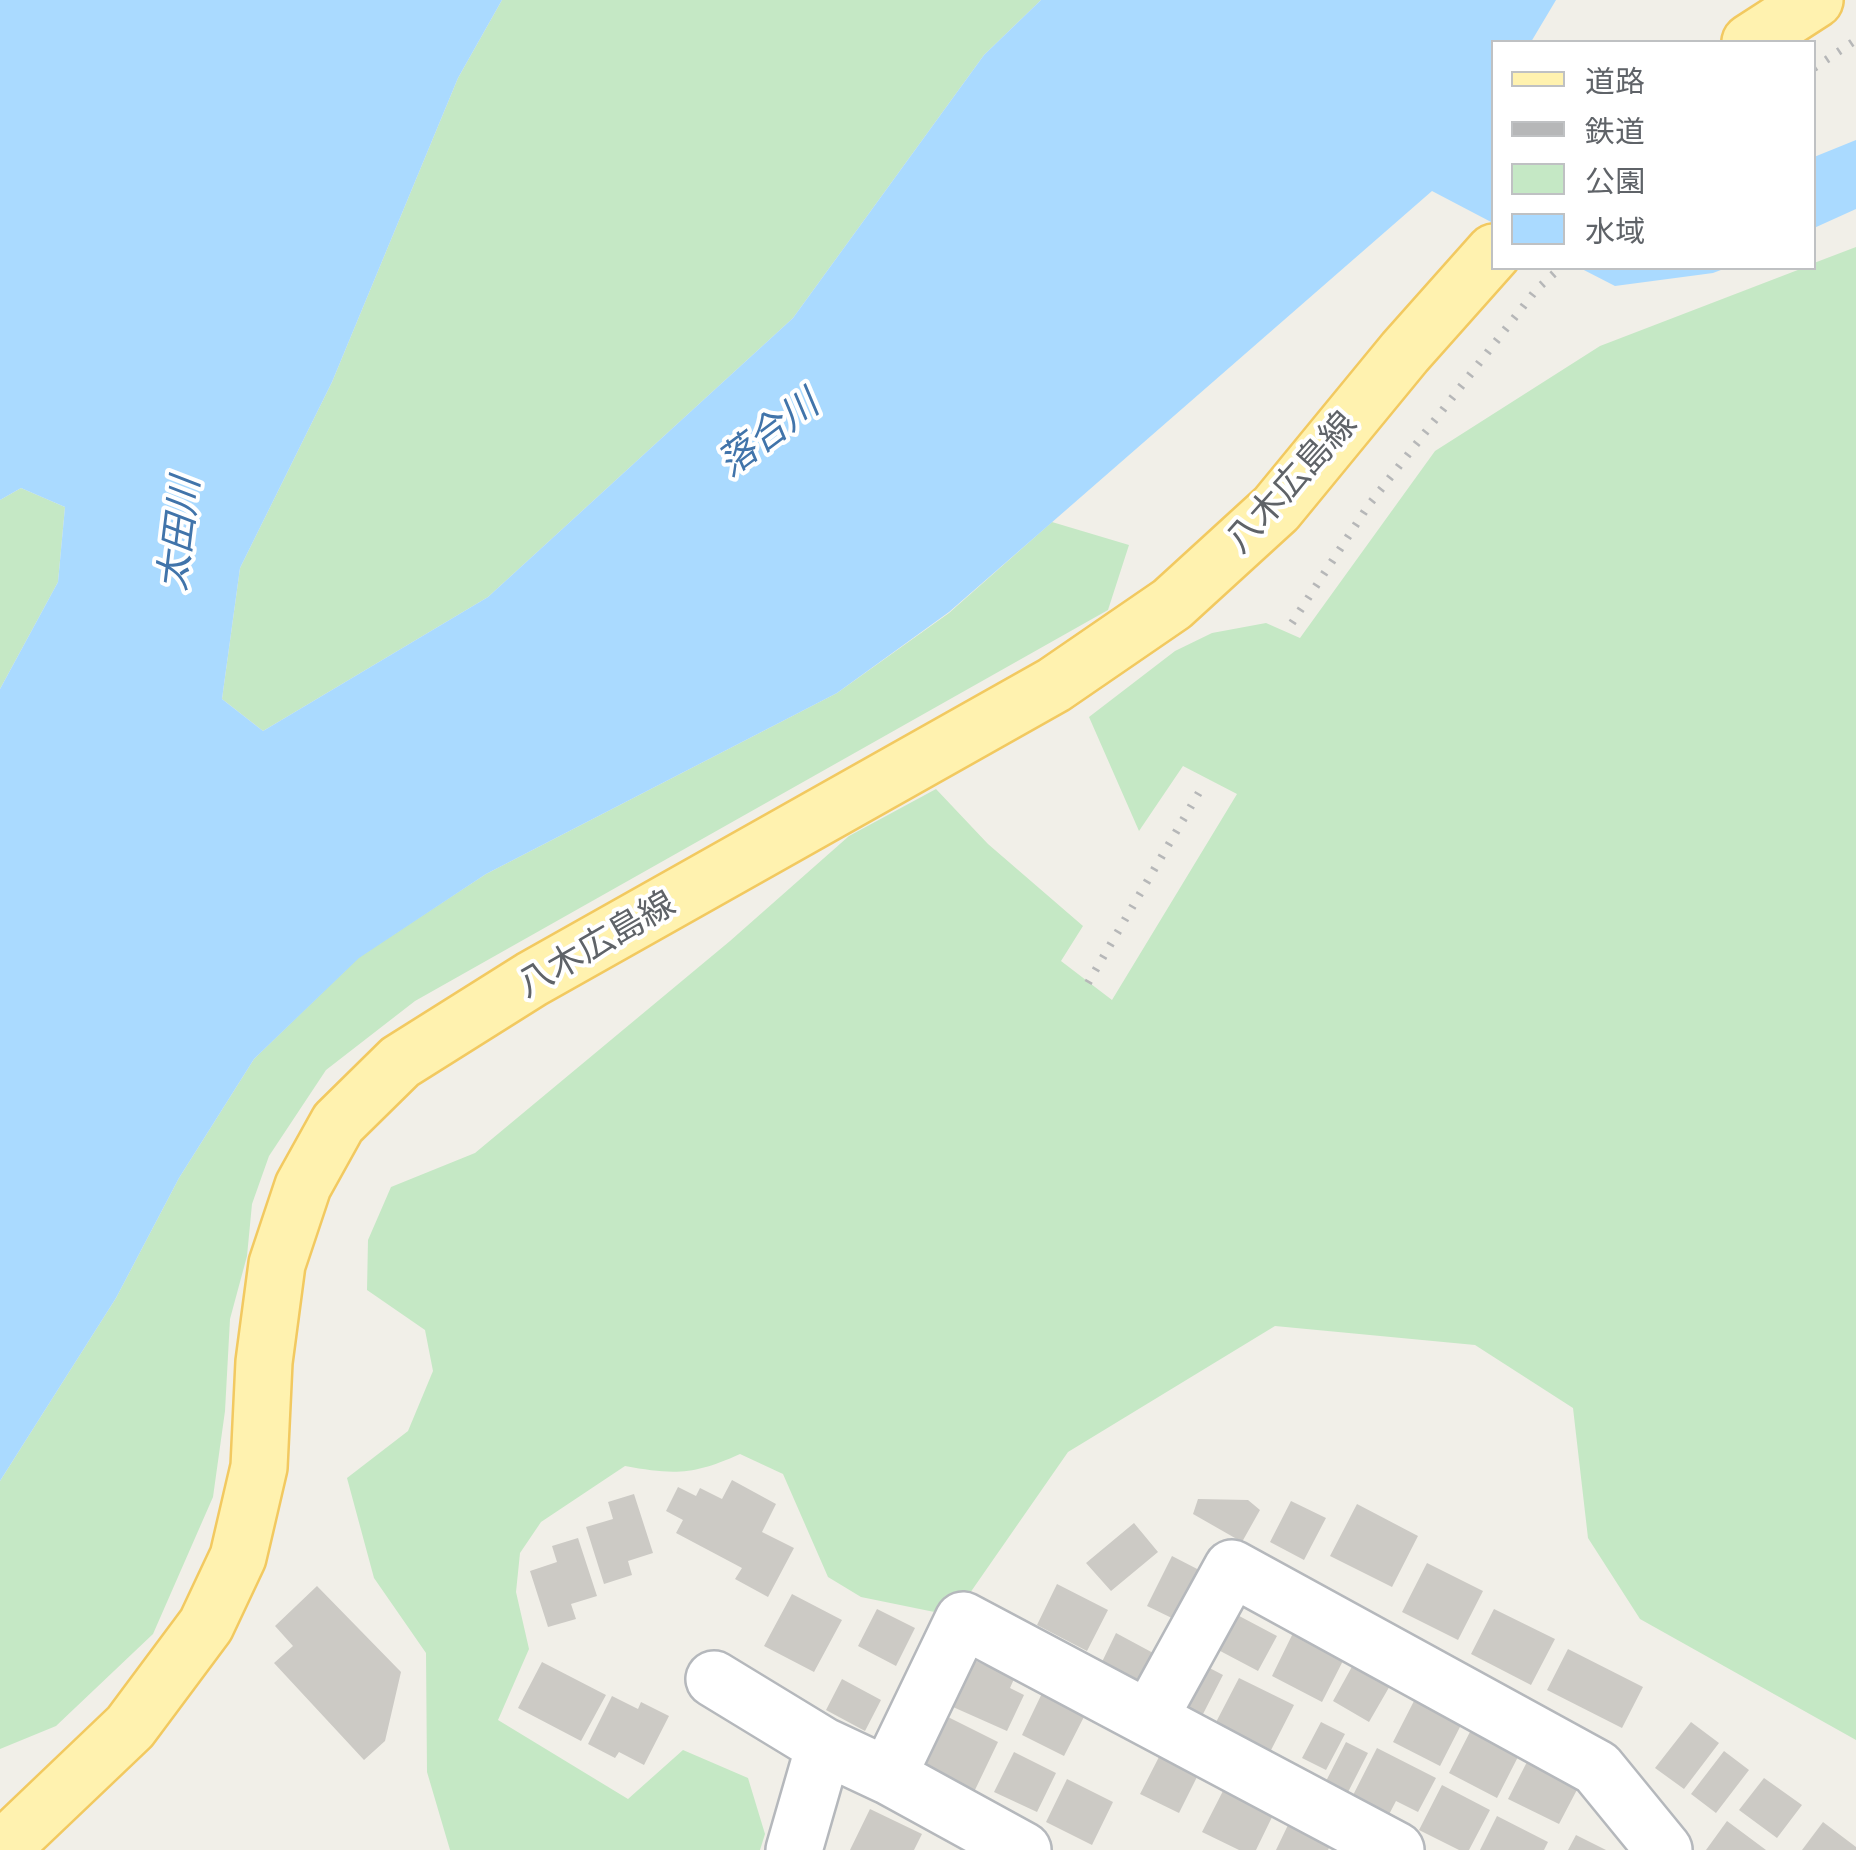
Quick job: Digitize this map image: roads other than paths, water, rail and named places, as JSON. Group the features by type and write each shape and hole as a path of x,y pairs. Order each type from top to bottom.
{"main road":[{"path":"1753,40 1815,0"},
{"name":"八木広島線","path":"1,1850 130,1727 206,1625 238,1558 259,1467 264,1362 278,1264 303,1186 338,1124 400,1062 532,979 1054,685 1172,604 1276,510 1405,352 1491,255"}],"street":[{"path":"1150,1717 1232,1568 1597,1768 1664,1850"},
{"path":"888,1776 963,1620 1396,1850"},
{"path":"714,1680 824,1746 888,1776 1023,1850"},
{"path":"794,1850 824,1746"}],"water":[{"path":"0,0 502,0 458,78 332,382 240,568 222,699 263,731 488,597 793,318 984,55 1041,0 1556,0 1532,40 1491,40 1491,222 1432,191 949,612 837,693 486,874 359,958 254,1059 179,1178 116,1298 0,1481 0,689 58,582 65,507 21,488 0,500"},
{"path":"1856,140 1856,209 1816,227 1816,156"},
{"path":"1584,270 1721,270 1713,273 1615,286"}],"railway":[{"path":"1816,67 1856,40"},
{"path":"1292,623 1368,506 1536,290 1558,270"},
{"path":"1088,983 1201,789"}],"water label":[{"name":"落合川","path":"768,433"},
{"name":"太田川","path":"179,534"}]}
